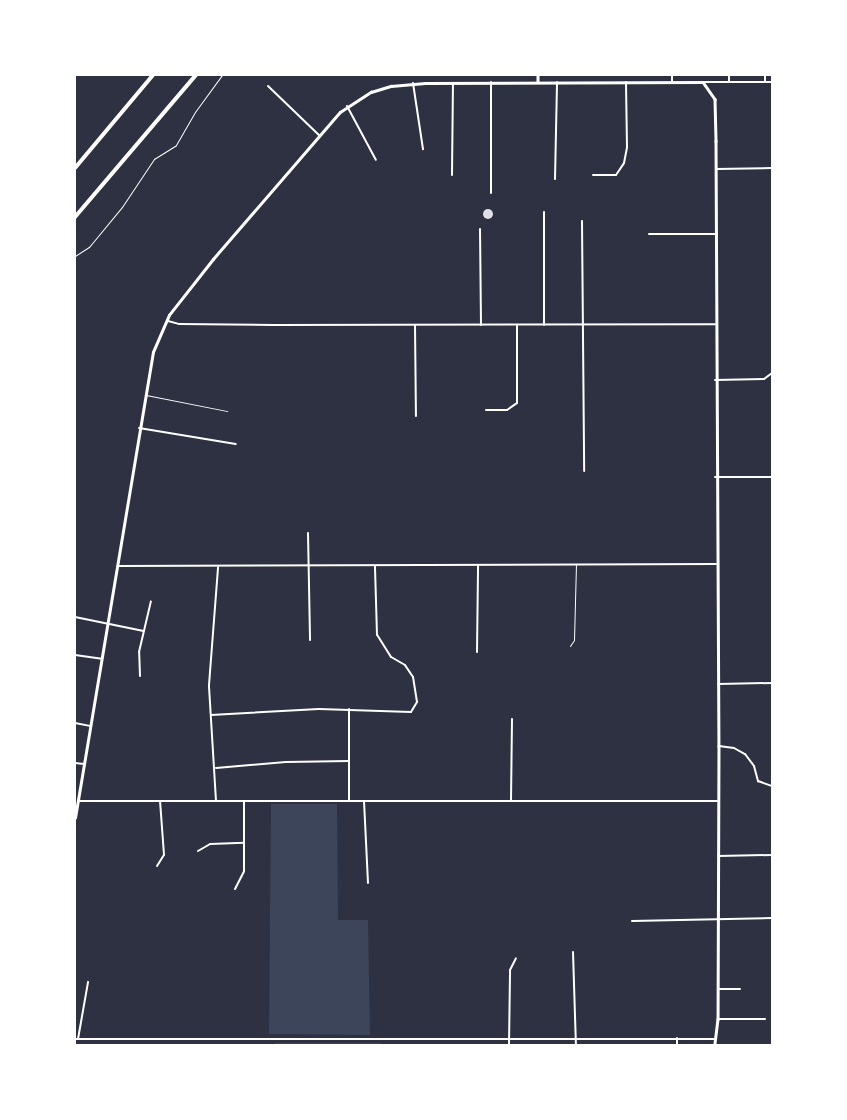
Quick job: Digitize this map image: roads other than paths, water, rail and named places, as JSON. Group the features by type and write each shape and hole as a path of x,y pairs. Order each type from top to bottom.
{"highway":[{"path":"75,168 153,75"},
{"path":"75,217 196,75"}],"street":[{"path":"538,75 538,82"},
{"path":"672,75 672,82"},
{"path":"729,75 729,82"},
{"path":"765,75 765,82"},
{"path":"75,818 153,352 166,320 181,297 319,135 348,106 371,92 413,84 453,82 772,82"},
{"path":"452,176 453,82"},
{"path":"490,193 491,82"},
{"path":"556,179 557,82"},
{"path":"593,176 616,176 624,163 627,147 626,82"},
{"path":"703,82 715,99 716,169 715,477 718,684 718,1019 715,1045"},
{"path":"413,84 423,149"},
{"path":"268,86 319,135"},
{"path":"348,106 376,160"},
{"path":"716,169 772,168"},
{"path":"544,212 544,325"},
{"path":"582,221 584,471"},
{"path":"480,229 481,325"},
{"path":"649,234 716,234"},
{"path":"166,320 179,324 715,324"},
{"path":"415,325 416,416"},
{"path":"486,410 507,410 517,403 517,325"},
{"path":"715,380 764,379 772,373"},
{"path":"139,428 236,444"},
{"path":"715,477 772,477"},
{"path":"308,532 310,640"},
{"path":"117,566 716,564"},
{"path":"477,652 478,565"},
{"path":"211,715 349,709 411,712 417,702 413,677 405,665 391,657 377,635 376,566"},
{"path":"216,801 216,768 211,715 211,647 218,567"},
{"path":"140,676 144,631 151,600"},
{"path":"75,617 108,622 144,631"},
{"path":"75,655 102,660"},
{"path":"718,684 772,683"},
{"path":"349,709 349,801"},
{"path":"511,801 512,719"},
{"path":"75,723 91,726"},
{"path":"718,746 734,748 745,754 754,766 758,781 772,786"},
{"path":"216,768 286,762 349,761"},
{"path":"75,763 84,764"},
{"path":"78,800 717,801"},
{"path":"157,866 164,854 160,801"},
{"path":"235,889 244,871 244,801"},
{"path":"364,801 368,884"},
{"path":"198,851 210,844 244,843"},
{"path":"718,856 772,855"},
{"path":"632,920 772,918"},
{"path":"573,952 576,1045"},
{"path":"509,1045 510,970 516,958"},
{"path":"88,982 77,1039 716,1039"},
{"path":"718,989 740,990"},
{"path":"718,1019 765,1019"},
{"path":"677,1038 677,1045"},
{"path":"252,1040 252,1045"}],"lane":[{"path":"145,395 227,410"},
{"path":"570,646 574,640 576,564"}]}
